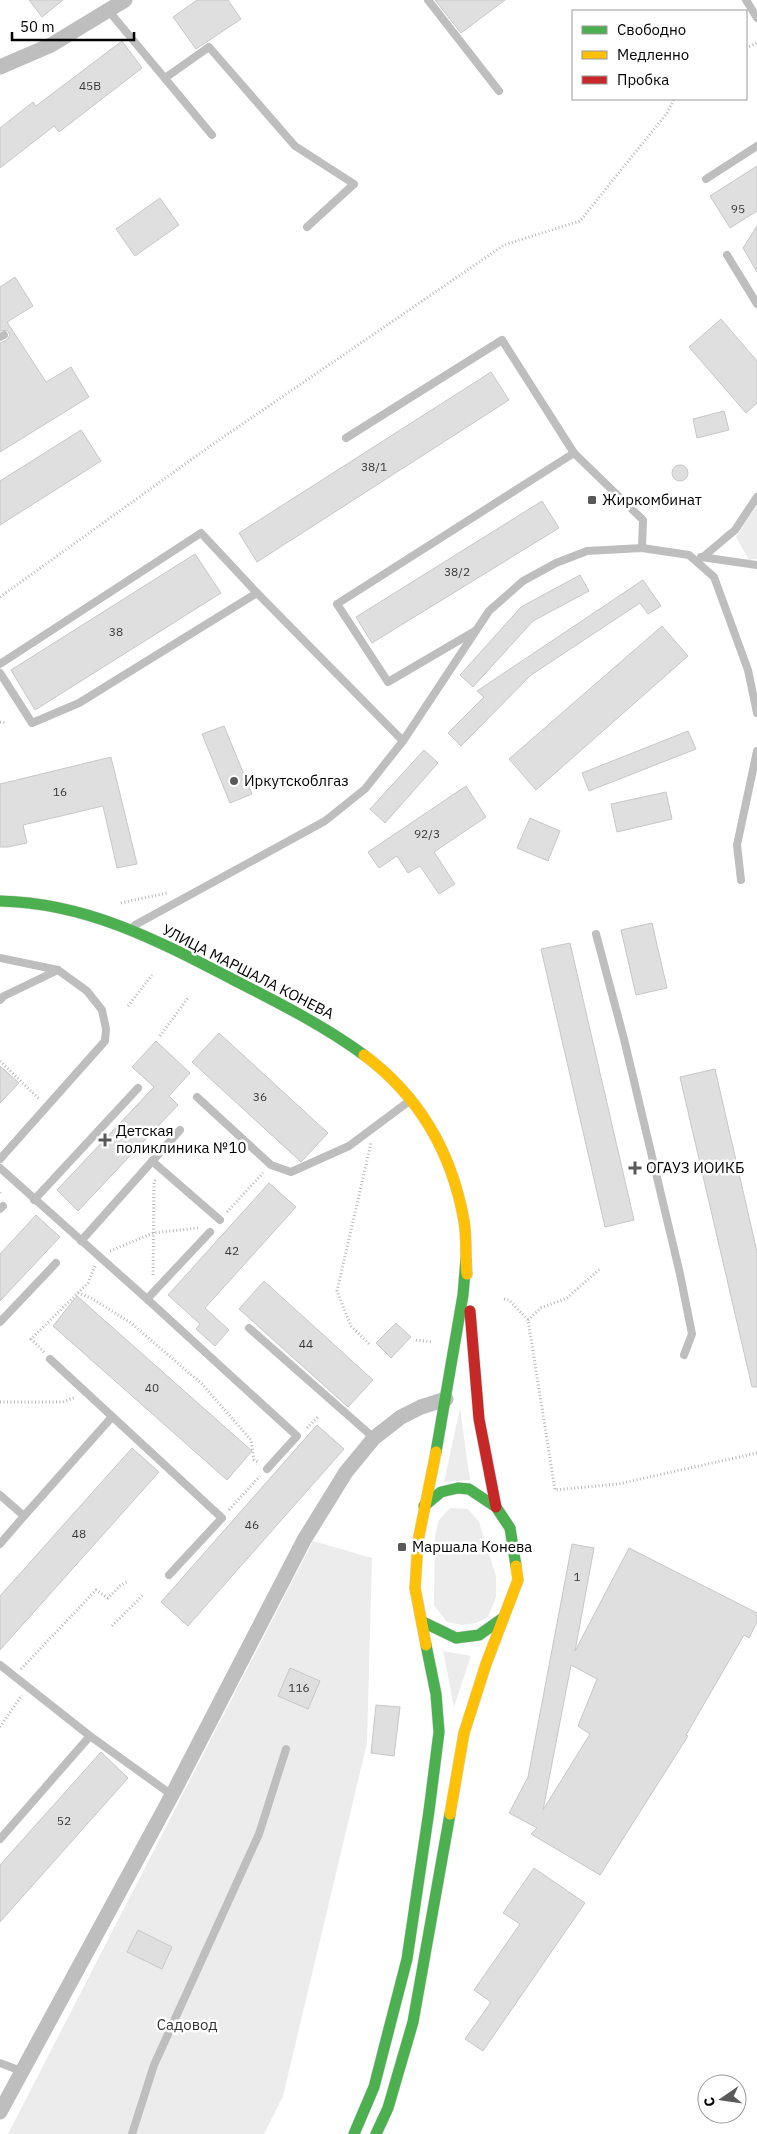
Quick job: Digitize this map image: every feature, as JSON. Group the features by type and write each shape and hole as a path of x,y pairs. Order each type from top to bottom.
{"main road":[{"name":"УЛИЦА МАРШАЛА КОНЕВА","path":"0,901 41,903 104,918 185,954 314,1021 371,1060 412,1100 446,1158 457,1190 464,1223 466,1259"},
{"path":"354,2134 374,2087 407,1959 430,1811 439,1732 436,1694 415,1588 418,1541 446,1399 463,1295 466,1259"},
{"path":"466,1259 479,1419 496,1507"},
{"path":"376,2134 388,2108 413,2022 464,1733 502,1618 518,1580 510,1528 496,1507 469,1489 458,1488 441,1492 424,1506"},
{"path":"423,1622 456,1638 479,1635 502,1618"}],"street":[{"path":"0,67 51,45 125,0"},
{"path":"0,2112 172,1795 304,1540 346,1472 374,1438 401,1417 421,1407 446,1399"}],"lane":[{"path":"428,0 499,91"},
{"path":"746,0 757,18"},
{"path":"108,10 212,135"},
{"path":"165,78 209,48 295,146 354,184 307,227"},
{"path":"706,179 757,146"},
{"path":"727,255 757,304"},
{"path":"346,438 502,340 574,453 643,520 642,548"},
{"path":"477,630 388,682 337,604 574,453"},
{"path":"703,557 735,530 757,497"},
{"path":"0,664 201,533 257,593 403,741"},
{"path":"129,929 325,822 365,789 403,741 489,611 523,581 556,563 587,551 642,548 757,565"},
{"path":"689,555 714,577 748,670 757,713"},
{"path":"0,673 32,723 79,703 257,593"},
{"path":"741,880 737,845 757,751"},
{"path":"596,934 624,1039 680,1274 692,1334 684,1355"},
{"path":"0,958 58,970 87,991 102,1010 106,1030 105,1041 0,1159"},
{"path":"0,1000 4,996 58,970"},
{"path":"34,1200 138,1088"},
{"path":"197,1097 271,1165 291,1172 349,1146 412,1100"},
{"path":"81,1241 180,1130"},
{"path":"152,1161 220,1220"},
{"path":"0,1168 147,1298 297,1436 267,1469"},
{"path":"147,1298 210,1232"},
{"path":"0,1322 56,1263"},
{"path":"249,1328 374,1438"},
{"path":"50,1359 222,1518 169,1575"},
{"path":"0,1544 112,1418"},
{"path":"0,1495 24,1516"},
{"path":"0,1665 90,1736 172,1795"},
{"path":"0,1839 90,1736"},
{"path":"132,2134 154,2065 259,1834 286,1749"},
{"path":"0,2063 21,2071"}],"path":[{"path":"0,597 206,449 504,245 580,221 666,113 673,100"},
{"path":"0,722 6,723"},
{"path":"121,903 171,891"},
{"path":"128,1006 152,976"},
{"path":"160,1036 188,998"},
{"path":"0,1061 40,1100 47,1093"},
{"path":"369,1344 351,1326 337,1291 376,1126"},
{"path":"220,1220 271,1165"},
{"path":"154,1182 154,1281"},
{"path":"113,1250 153,1233 198,1228"},
{"path":"50,1359 31,1339 88,1283 96,1262"},
{"path":"528,1320 541,1308 567,1298 601,1268"},
{"path":"78,1294 91,1298 131,1323 202,1384 251,1440 254,1460 267,1469 222,1518"},
{"path":"504,1298 510,1300 528,1320 554,1490 618,1484 757,1453"},
{"path":"416,1340 433,1342"},
{"path":"0,1402 63,1402"},
{"path":"307,1428 318,1417"},
{"path":"20,1670 96,1590 108,1598 128,1581"},
{"path":"112,1626 144,1594"},
{"path":"0,1727 27,1686"}],"green space":[{"path":"757,505 757,559 749,560 736,537"},
{"path":"460,1408 470,1480 444,1482"},
{"path":"450,1508 468,1509 479,1522 496,1576 496,1597 488,1617 476,1623 462,1625 447,1622 434,1605 435,1536 439,1520"},
{"name":"Садовод","path":"313,1541 372,1558 367,1743 283,2096 264,2134 8,2134"},
{"path":"443,1651 471,1656 454,1707"}],"building":[{"path":"29,0 63,0 42,17"},
{"path":"197,0 228,0 241,19 196,49 173,17"},
{"path":"435,0 505,0 461,33"},
{"path":"122,41 142,68 59,132 54,126 0,168 0,128 33,102 36,106"},
{"path":"757,166 757,211 730,228 710,196"},
{"path":"160,198 179,225 135,256 116,229"},
{"path":"757,226 757,272 743,248"},
{"path":"15,277 33,306 7,322 46,382 71,367 89,397 0,452 0,343 7,340 10,335 7,330 0,331 0,287"},
{"path":"721,319 757,361 757,403 746,413 689,347"},
{"path":"491,372 509,400 257,562 239,533"},
{"path":"724,411 729,430 697,438 693,419"},
{"path":"81,430 101,461 0,525 0,481"},
{"path":"680,465 686,467 688,473 686,479 680,481 674,479 672,473 674,467"},
{"path":"542,501 559,528 372,643 356,617"},
{"path":"195,554 221,593 35,710 11,670"},
{"path":"580,575 589,591 533,621 473,687 460,675 521,607"},
{"path":"643,580 661,606 648,614 640,603 531,675 461,746 448,733 484,697 477,691"},
{"path":"662,626 688,656 536,790 509,759"},
{"path":"224,726 252,794 230,803 202,734"},
{"path":"688,731 696,749 589,791 582,773"},
{"path":"424,750 438,763 385,823 370,809"},
{"path":"111,757 137,864 117,868 103,806 23,825 27,843 0,847 0,784"},
{"path":"466,786 486,817 434,852 455,884 439,894 420,866 408,873 397,856 379,868 368,852"},
{"path":"666,792 672,819 617,832 611,804"},
{"path":"530,818 560,831 548,861 517,848"},
{"path":"652,923 667,988 636,995 621,930"},
{"path":"570,943 634,1220 605,1227 541,949"},
{"path":"219,1033 328,1133 301,1162 192,1062"},
{"path":"156,1041 190,1073 169,1096 178,1105 78,1211 57,1190 154,1087 132,1067"},
{"path":"0,1066 19,1083 0,1103"},
{"path":"715,1069 757,1252 757,1387 752,1387 680,1077"},
{"path":"269,1183 296,1207 205,1308 229,1330 215,1346 196,1329 200,1324 168,1295"},
{"path":"36,1215 60,1237 0,1301 0,1254"},
{"path":"264,1281 373,1380 348,1407 239,1309"},
{"path":"77,1296 252,1451 227,1480 53,1326"},
{"path":"396,1323 411,1337 391,1358 376,1343"},
{"path":"317,1425 344,1449 188,1626 161,1602"},
{"path":"132,1448 159,1472 0,1650 0,1596"},
{"path":"572,1544 594,1548 575,1651 629,1548 757,1613 757,1622 749,1638 744,1635 686,1735 688,1736 600,1875 531,1834 537,1828 509,1813 528,1777","holes":["571,1665 597,1679 578,1726 590,1734 543,1810"]},
{"path":"290,1668 320,1681 308,1709 278,1696"},
{"path":"376,1705 400,1707 394,1756 371,1753"},
{"path":"101,1752 128,1778 0,1922 0,1865"},
{"path":"534,1868 585,1903 483,2051 465,2039 491,2002 474,1990 520,1924 503,1913"},
{"path":"138,1930 172,1947 162,1969 127,1952"}],"traffic: fast":[{"path":"0,901 32,903 92,916 149,938 283,1005 364,1055"},
{"path":"436,1452 463,1295 466,1259"},
{"path":"424,1506 441,1492 458,1488 469,1489 496,1507 510,1528 516,1566"},
{"path":"423,1622 456,1638 479,1635 503,1618"},
{"path":"354,2134 374,2087 407,1959 429,1811 439,1732 436,1694 426,1645"},
{"path":"376,2134 388,2108 413,2022 450,1814"}],"traffic: slow":[{"path":"364,1055 384,1071 417,1108 442,1149 459,1196 464,1221 467,1274"},
{"path":"426,1645 415,1588 418,1541 436,1452"},
{"path":"450,1814 464,1733 486,1664 518,1580 516,1566"}],"traffic: jam":[{"path":"470,1311 479,1419 496,1507"}],"place":[{"name":"Жиркомбинат","path":"592,500"},
{"name":"Иркутскоблгаз","path":"234,781"},
{"name":"Детская поликлиника №10","path":"105,1140"},
{"name":"ОГАУЗ ИОИКБ","path":"635,1168"},
{"name":"Маршала Конева","path":"402,1547"}]}
